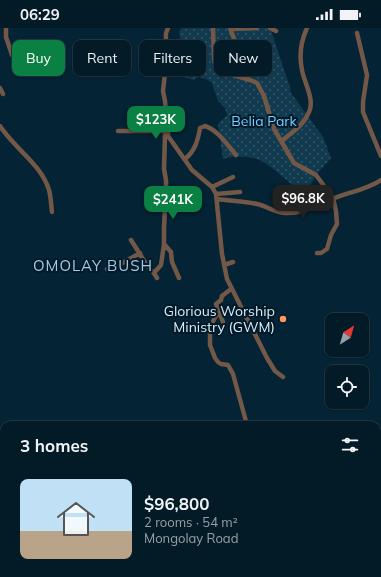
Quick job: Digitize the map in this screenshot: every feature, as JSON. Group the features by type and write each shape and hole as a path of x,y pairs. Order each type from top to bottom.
{"street":[{"path":"6,28 6,37 12,55"},
{"path":"168,28 166,33 163,92 168,132 171,141 192,170 212,187 217,197 224,265 232,289 270,363 275,371 283,378"},
{"path":"213,28 214,58 216,66 227,73 257,83 260,87 274,129 294,163 316,175 333,198 337,216 337,224 327,249 322,253 317,253"},
{"path":"235,40 231,28 257,28"},
{"path":"270,28 276,31"},
{"path":"282,141 299,127 311,108 306,80 302,70 302,40 307,28"},
{"path":"357,32 368,75 363,112 381,156"},
{"path":"0,88 3,94"},
{"path":"0,126 44,179 50,193 52,212"},
{"path":"185,159 192,154 200,128 205,126 211,128 236,156"},
{"path":"118,131 168,132"},
{"path":"154,273 161,265 164,244 166,180 164,169 164,138 168,132"},
{"path":"212,187 233,177"},
{"path":"217,197 257,204 280,213 293,214 309,209 333,198 357,192 381,180"},
{"path":"217,197 240,192"},
{"path":"131,240 148,267 157,278"},
{"path":"164,244 171,252 172,262 179,278"},
{"path":"107,269 121,264 140,253"},
{"path":"224,265 233,262"},
{"path":"223,322 216,304 221,300 222,296 232,289"},
{"path":"218,312 211,325 210,345 216,360 221,364 228,365 233,374 246,421"}],"green space":[{"name":"Belia Park","path":"181,28 270,28 291,93 323,137 331,158 316,175 307,191 301,193 274,169 257,159 249,157 231,157 223,159 218,124 227,115 225,108 218,101 212,83 199,77 193,80 184,77 206,76 206,40 181,40 179,32"}],"place":[{"name":"Glorious Worship Ministry (GWM)","path":"283,319"}],"district":[{"name":"OMOLAY BUSH","path":"93,265"}]}
